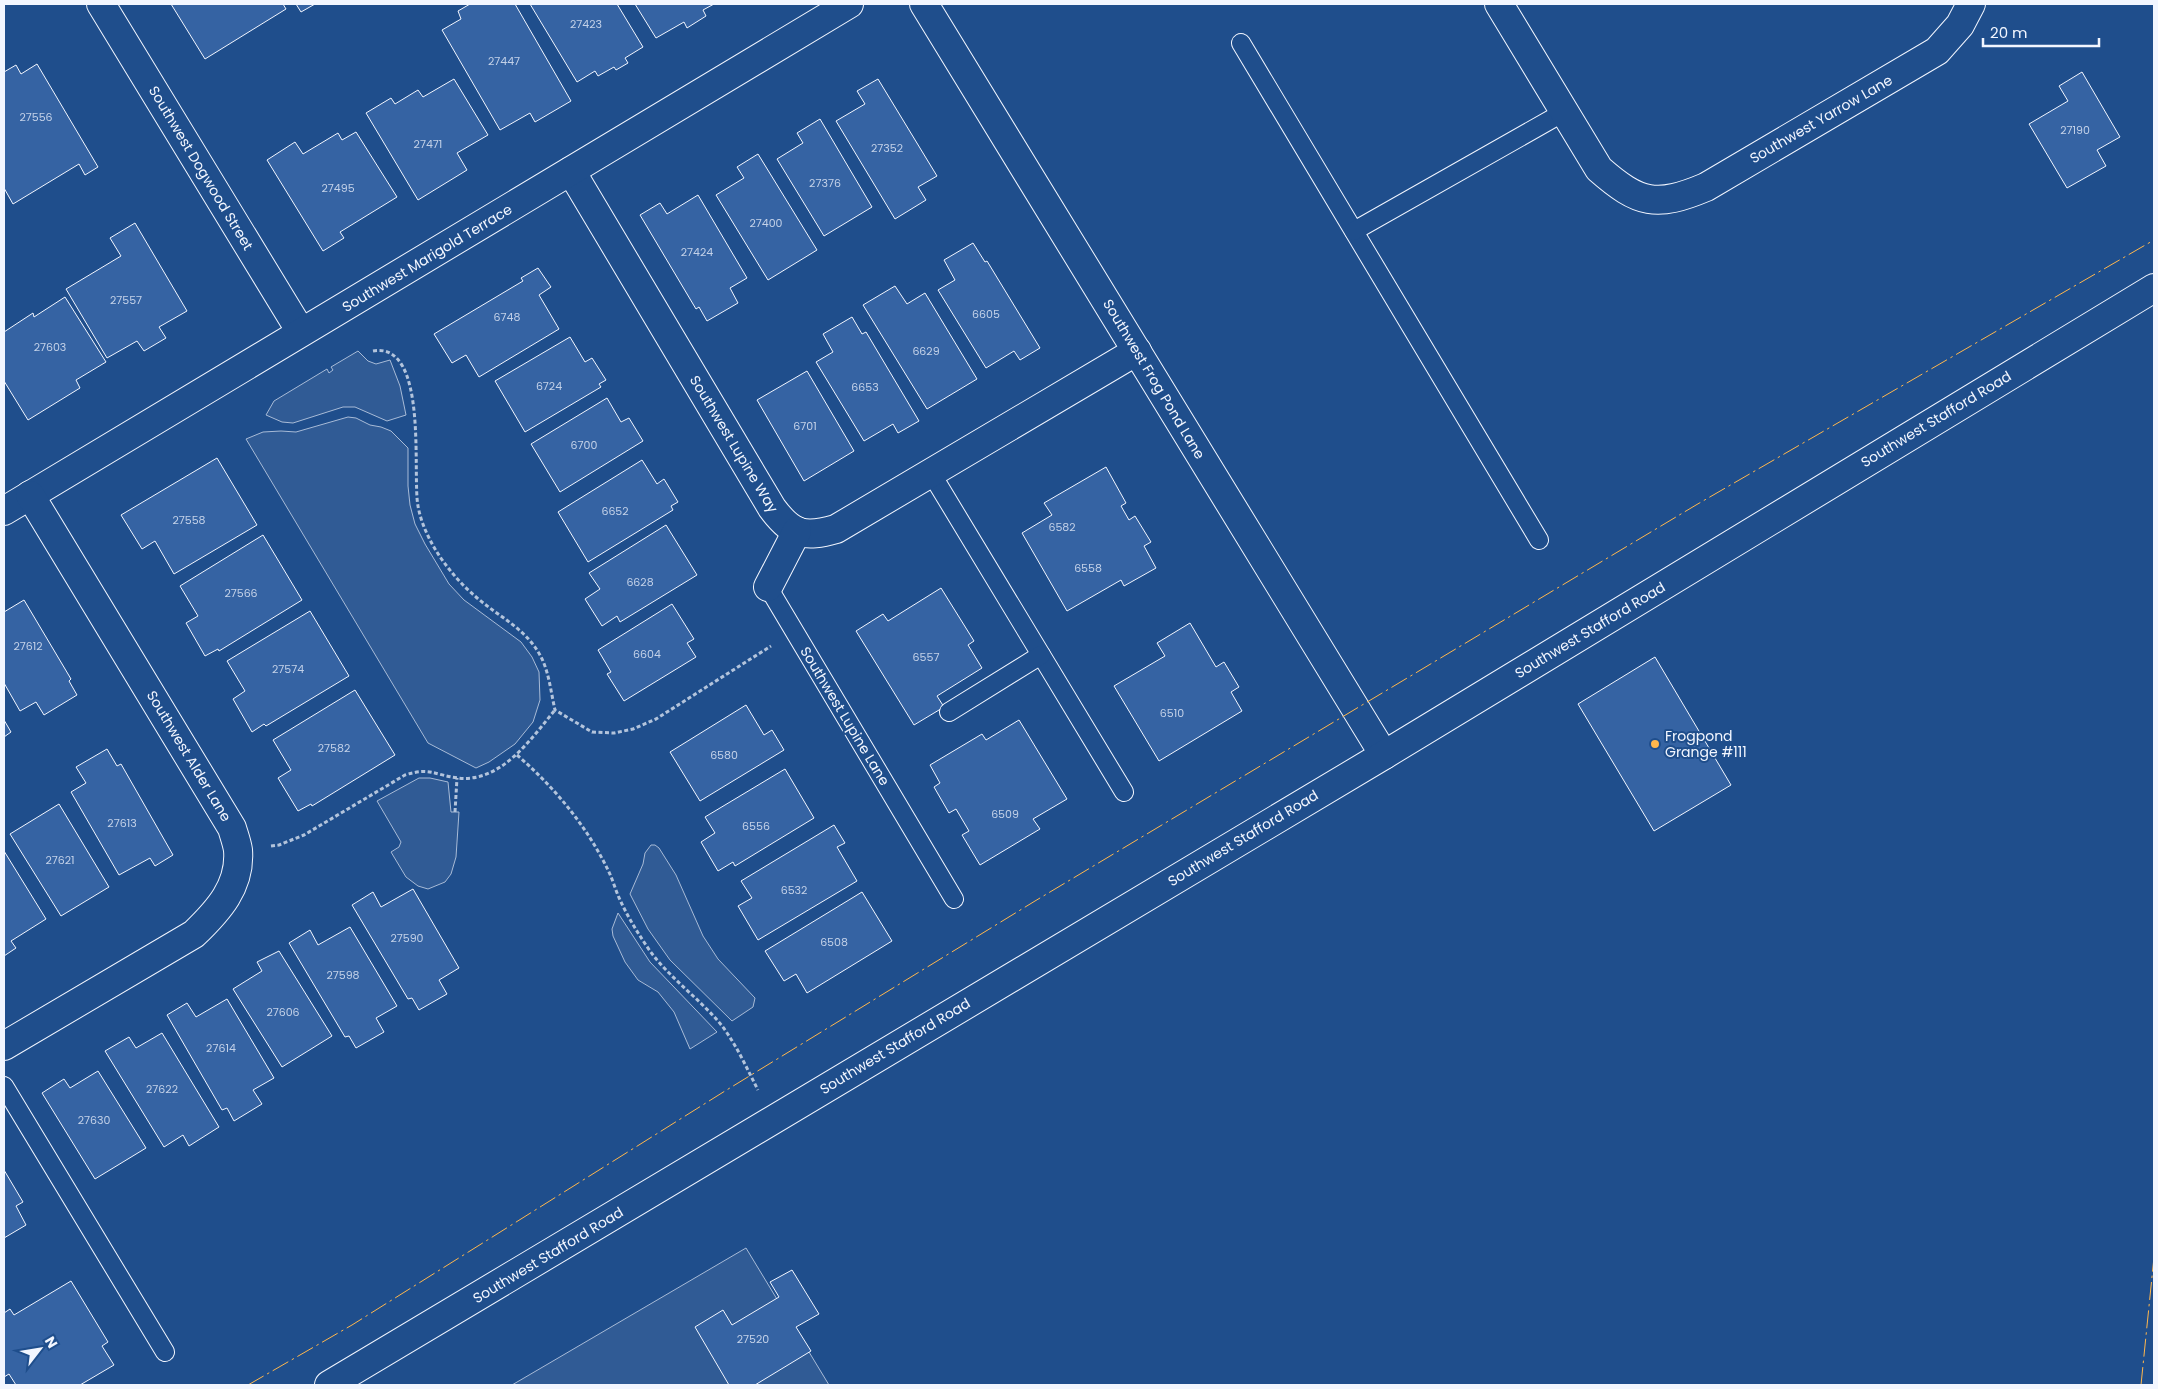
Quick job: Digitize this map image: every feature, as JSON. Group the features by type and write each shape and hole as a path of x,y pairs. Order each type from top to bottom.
{"street":[{"name":"Southwest Dogwood Street","path":"101,4 301,332"},
{"name":"Southwest Marigold Terrace","path":"4,511 849,4"},
{"name":"Southwest Frog Pond Lane","path":"924,4 1384,755"},
{"path":"1499,4 1564,112"},
{"name":"Southwest Yarrow Lane","path":"1564,112 1599,169 1621,189 1650,201 1679,198 1706,187 1937,51 1960,25 1971,4"},
{"name":"Southwest Lupine Way","path":"571,170 772,508 783,523 796,531"},
{"name":"Southwest Stafford Road","path":"330,1385 1384,755 2154,288"},
{"path":"796,531 815,535 836,529 1137,351"},
{"name":"Southwest Alder Lane","path":"4,1046 194,934 216,913 232,888 237,866 238,850 232,828 30,495"},
{"name":"Southwest Lupine Lane","path":"768,587 796,531"}],"lane":[{"path":"1241,43 1539,540"},
{"path":"1354,232 1564,112"},
{"path":"931,473 1124,792"},
{"name":"Southwest Lupine Lane","path":"768,587 954,899"},
{"path":"949,712 1041,655"},
{"path":"4,1086 165,1352"}],"path":[{"path":"373,351 383,349 391,352 403,369 412,396 416,421 418,506 426,530 438,552 455,576 477,598 504,617 528,638 541,656 555,710 592,732 614,733 633,729 656,719 795,631"},
{"path":"238,850 279,845 304,835 405,776 421,770 457,778 471,778 495,770 518,755 555,710"},
{"path":"518,755 566,802 588,834 604,863 635,928 651,952 671,975 700,1000 720,1023 730,1037 773,1119"},
{"path":"455,812 457,778"}],"shaded area":[{"path":"358,351 368,361 376,364 390,360 400,386 406,415 387,421 355,407 343,407 293,423 282,422 266,415 274,401 327,369 329,373 333,370 331,367"},
{"path":"348,417 356,418 370,425 391,431 408,448 410,505 415,524 425,544 449,584 464,600 521,642 532,657 539,672 540,700 533,722 515,744 489,762 476,768 428,743 246,439 263,432 296,432"},
{"path":"419,778 430,778 448,782 451,812 459,812 456,857 451,874 445,882 428,889 418,886 406,877 391,852 399,847 401,842 377,801"},
{"path":"651,845 659,848 676,875 703,936 718,959 755,998 753,1007 732,1021 670,960 648,929 630,894 643,864 645,853"},
{"path":"618,913 650,962 717,1032 690,1049 674,1012 658,992 638,980 625,962 613,936 612,929"},
{"path":"746,1248 829,1385 512,1385"}],"building":[{"path":"171,4 283,4 286,9 205,59"},
{"path":"296,4 315,4 301,12"},
{"path":"470,4 515,4 571,101 535,122 530,113 500,130 442,30 461,19 458,11"},
{"path":"530,4 617,4 643,47 625,58 628,63 616,70 614,67 598,76 595,71 577,82"},
{"path":"635,4 714,4 703,10 706,16 687,28 684,22 656,38"},
{"path":"37,64 98,167 85,175 79,164 13,204 4,188 4,72 16,65 21,74"},
{"path":"2082,72 2120,137 2097,150 2106,166 2067,188 2029,124 2068,101 2059,86"},
{"path":"454,79 488,135 457,153 467,170 418,200 366,113 391,98 395,104 418,90 423,97"},
{"path":"878,79 937,176 918,187 926,200 895,219 836,121 865,104 857,91"},
{"path":"820,119 872,207 824,236 777,159 803,143 797,133"},
{"path":"356,132 397,197 340,232 344,238 323,251 267,160 295,142 303,154 338,133 342,140"},
{"path":"758,154 817,250 768,280 716,195 744,178 737,167"},
{"path":"698,195 747,278 730,288 738,303 707,321 699,307 696,309 640,215 660,203 667,214"},
{"path":"135,223 187,311 159,327 166,338 144,351 137,341 107,358 66,289 121,256 110,238"},
{"path":"973,243 985,262 987,261 1040,348 1020,360 1014,351 986,368 938,290 955,280 944,260"},
{"path":"538,268 551,287 539,295 559,329 479,377 466,355 452,363 434,334 523,281 521,278"},
{"path":"895,286 907,304 925,293 977,379 927,409 863,305"},
{"path":"65,297 106,362 76,380 80,388 28,420 4,381 4,332 33,313 34,317"},
{"path":"852,317 862,334 866,332 919,421 898,433 893,424 864,441 816,362 833,352 823,334"},
{"path":"570,337 585,362 592,358 606,380 599,384 601,387 525,432 495,381"},
{"path":"807,371 854,451 804,481 757,400"},
{"path":"607,398 621,422 629,418 643,441 560,492 531,444"},
{"path":"217,458 257,525 174,574 155,541 142,549 121,515"},
{"path":"642,460 657,484 664,479 678,502 671,506 673,510 588,562 558,512"},
{"path":"1106,467 1126,503 1121,506 1129,520 1135,516 1151,542 1144,546 1156,568 1124,586 1121,580 1067,611 1022,533 1052,515 1044,503"},
{"path":"666,525 697,575 620,622 617,616 602,626 585,599 600,589 589,573"},
{"path":"263,535 302,600 219,651 218,649 205,656 186,623 198,616 180,586"},
{"path":"941,588 974,641 968,645 982,668 937,696 944,707 914,725 856,631 883,614 888,621"},
{"path":"24,600 71,679 69,681 77,695 44,715 36,702 20,711 4,683 4,612"},
{"path":"672,604 694,639 687,643 696,657 624,701 607,674 611,672 598,650"},
{"path":"310,611 349,676 266,726 264,724 252,732 233,699 245,691 227,661"},
{"path":"1190,623 1216,667 1224,662 1239,687 1231,692 1242,711 1159,761 1114,686 1165,656 1157,643"},
{"name":"Frogpond Grange #111","path":"1655,657 1731,785 1654,831 1578,704"},
{"path":"355,690 395,755 312,806 311,804 298,811 278,778 291,770 273,740"},
{"path":"746,705 764,735 772,730 784,750 700,801 670,752"},
{"path":"4,720 11,732 4,737"},
{"path":"1019,720 1067,799 1033,819 1040,829 980,865 962,835 969,831 956,809 949,813 934,787 940,783 930,765 982,734 986,740"},
{"path":"107,749 117,766 121,764 173,855 155,866 150,858 119,875 71,792 86,783 76,767"},
{"path":"785,769 814,818 735,866 733,862 718,871 701,842 715,833 705,817"},
{"path":"59,804 109,887 61,916 10,834"},
{"path":"834,825 845,843 837,847 857,881 758,940 738,906 752,898 741,881"},
{"path":"4,851 46,919 11,941 16,948 4,956"},
{"path":"413,889 459,968 439,980 447,994 419,1010 412,998 408,999 352,905 373,892 381,907"},
{"path":"862,892 892,941 807,993 796,974 784,981 765,951"},
{"path":"350,927 397,1006 376,1018 384,1032 356,1048 349,1036 345,1037 289,943 310,930 318,945"},
{"path":"279,951 332,1036 282,1067 233,989 262,971 257,962"},
{"path":"227,999 274,1078 253,1090 262,1104 234,1121 227,1108 222,1110 167,1015 187,1003 196,1017"},
{"path":"162,1033 219,1127 189,1146 183,1135 164,1147 105,1051 129,1037 136,1048"},
{"path":"98,1071 146,1148 95,1179 42,1093 64,1079 70,1088"},
{"path":"4,1170 23,1202 16,1206 26,1225 4,1238"},
{"path":"792,1270 819,1314 796,1327 811,1351 755,1385 729,1385 695,1327 723,1310 732,1325 779,1297 770,1282"},
{"path":"71,1281 108,1342 102,1346 114,1365 80,1385 16,1385 9,1374 4,1377 4,1313 10,1309 14,1315"}],"power":[{"path":"248,1385 352,1325 725,1091 1035,901 1696,505 2154,240"},
{"path":"2141,1385 2154,1257"}],"place":[{"name":"Frogpond Grange #111","path":"1655,744"}]}
